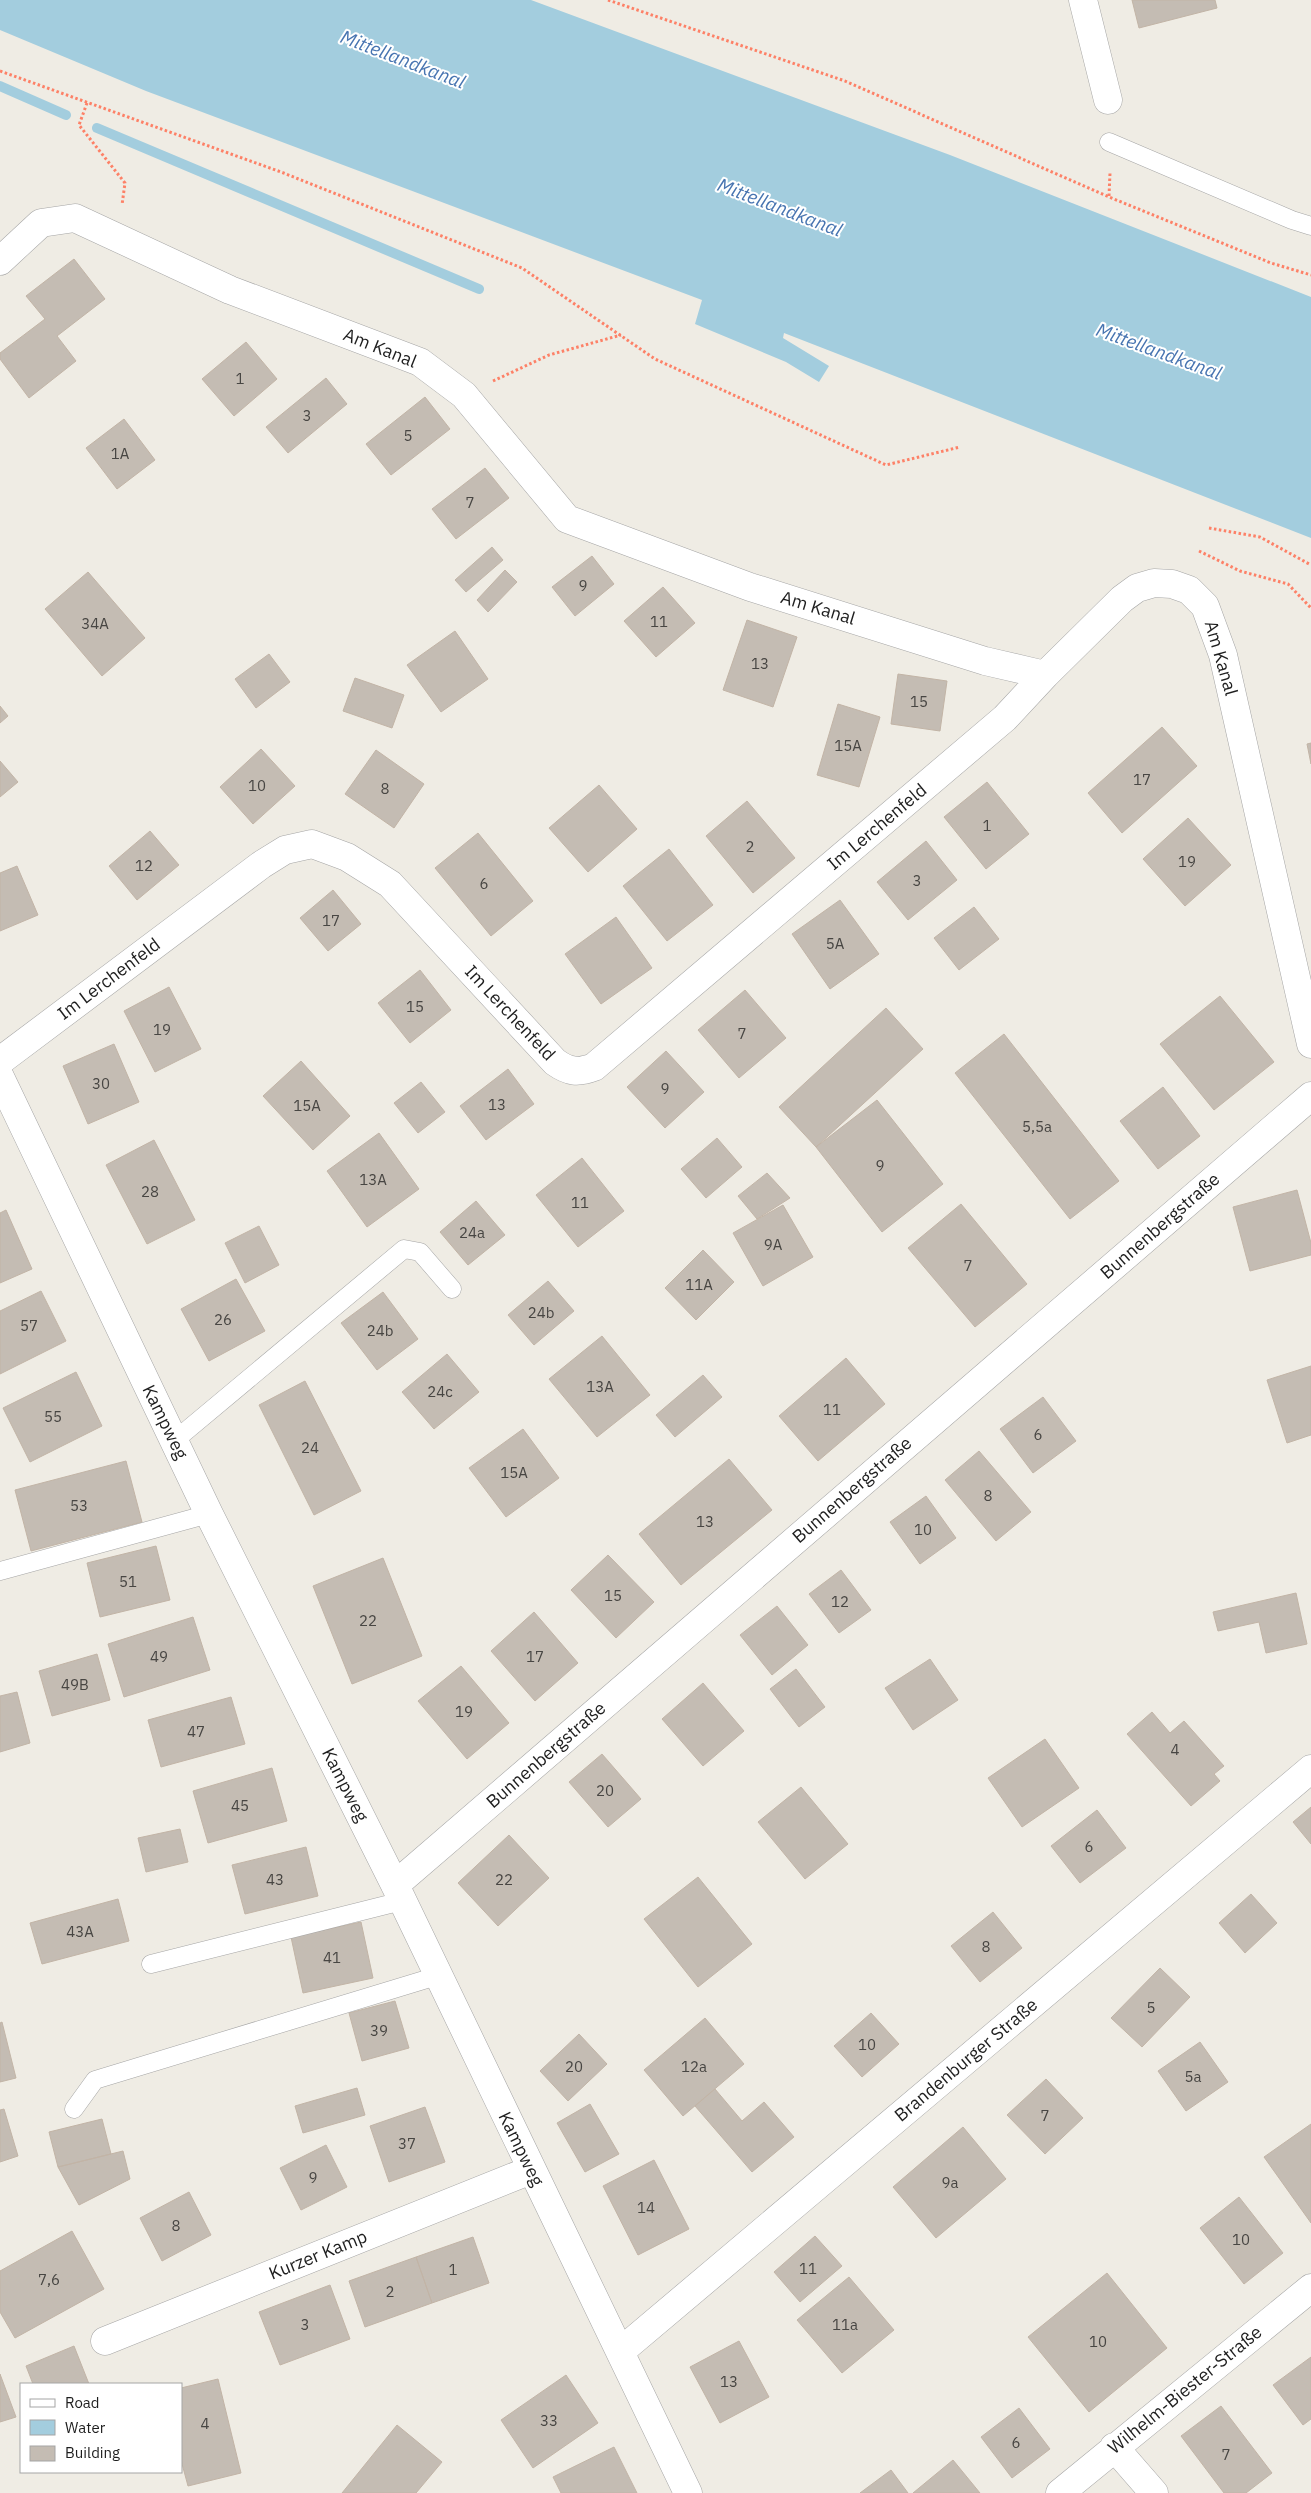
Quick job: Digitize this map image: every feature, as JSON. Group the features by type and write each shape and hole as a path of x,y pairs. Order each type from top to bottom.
{"street":[{"path":"1084,0 1108,100"},
{"name":"Am Kanal","path":"0,261 41,223 75,218 230,290 420,362 464,395 567,519 750,587 985,661 1045,675 1122,599 1137,588 1154,583 1172,584 1189,590 1205,606 1223,655 1311,1044"},
{"name":"Im Lerchenfeld","path":"0,1061 261,865 285,850 312,844 347,857 390,884 555,1062 568,1071 588,1069 602,1060 1005,718 1045,675"},
{"name":"Kampweg","path":"0,1077 209,1514 398,1893 688,2493"},
{"name":"Bunnenbergstraße","path":"398,1893 1311,1096"},
{"name":"Brandenburger Straße","path":"621,2351 1311,1769"},
{"name":"Kurzer Kamp","path":"105,2341 531,2170"},
{"name":"Wilhelm-Biester-Straße","path":"1060,2493 1311,2288"},
{"path":"1114,2447 1154,2493"}],"lane":[{"path":"1109,142 1292,220 1311,226"},
{"path":"174,1441 404,1249 420,1252 452,1289"},
{"path":"0,1571 209,1514"},
{"path":"151,1964 398,1893"},
{"path":"74,2110 95,2080 438,1976"}],"path":[{"path":"608,0 844,81 1108,197 1272,264 1311,276"},
{"path":"0,71 281,172 522,268 655,358 886,465 960,447"},
{"path":"87,103 79,125 125,183 118,237"},
{"path":"1108,197 1110,171"},
{"path":"464,395 549,355 622,335"},
{"path":"1209,528 1260,537 1311,565"},
{"path":"1199,551 1240,571 1288,584 1311,608"}],"water":[{"name":"Mittellandkanal","path":"0,0 531,0 950,155 1311,297 1311,538 784,333 783,338 829,366 819,382 786,362 695,324 702,300 146,91 0,30"}],"building":[{"path":"1132,0 1215,0 1217,8 1139,28"},
{"path":"74,259 105,299 57,336 76,361 29,398 0,359 0,353 45,319 26,296"},
{"path":"246,342 277,379 234,416 202,379"},
{"path":"326,378 347,404 288,453 266,427"},
{"path":"425,397 450,429 391,475 366,444"},
{"path":"124,419 155,460 117,489 86,448"},
{"path":"485,468 509,498 456,539 432,509"},
{"path":"492,547 503,560 466,592 455,580"},
{"path":"592,556 614,584 575,616 552,587"},
{"path":"505,570 517,582 488,612 477,600"},
{"path":"88,572 145,638 102,676 45,609"},
{"path":"663,587 695,623 656,657 624,621"},
{"path":"747,620 797,637 773,707 723,690"},
{"path":"455,631 488,679 441,712 407,665"},
{"path":"269,654 290,682 256,708 235,679"},
{"path":"898,674 947,681 940,731 891,724"},
{"path":"355,678 404,695 392,728 343,711"},
{"path":"838,704 880,717 859,787 817,775"},
{"path":"0,706 8,716 0,723"},
{"path":"1162,727 1197,766 1122,833 1088,793"},
{"path":"1311,743 1311,764 1307,744"},
{"path":"261,749 295,786 253,824 220,787"},
{"path":"376,750 424,784 394,828 345,794"},
{"path":"0,761 18,782 0,797"},
{"path":"987,782 1029,834 986,869 944,817"},
{"path":"599,785 637,829 588,872 549,828"},
{"path":"747,801 795,858 753,893 706,836"},
{"path":"1188,818 1231,865 1185,906 1143,859"},
{"path":"150,831 179,865 137,900 109,866"},
{"path":"478,833 533,901 491,936 435,868"},
{"path":"926,841 957,880 908,920 877,882"},
{"path":"669,849 713,905 667,941 623,886"},
{"path":"17,866 38,915 0,931 0,873"},
{"path":"333,890 361,924 328,951 300,918"},
{"path":"840,900 879,954 830,989 792,934"},
{"path":"974,907 999,939 959,970 934,938"},
{"path":"616,917 652,968 601,1004 565,954"},
{"path":"420,970 451,1010 410,1043 378,1003"},
{"path":"169,987 201,1049 155,1072 124,1011"},
{"path":"745,990 786,1038 739,1078 698,1030"},
{"path":"1220,996 1274,1062 1214,1110 1160,1044"},
{"path":"886,1008 923,1049 816,1147 779,1107"},
{"path":"1004,1034 1119,1181 1070,1219 955,1073"},
{"path":"114,1044 139,1102 88,1124 63,1066"},
{"path":"666,1051 704,1092 665,1128 627,1087"},
{"path":"301,1061 350,1116 313,1150 263,1096"},
{"path":"508,1069 534,1104 486,1140 460,1106"},
{"path":"421,1082 445,1112 418,1133 394,1103"},
{"path":"1163,1087 1200,1136 1158,1169 1120,1121"},
{"path":"877,1100 943,1184 882,1232 816,1147"},
{"path":"379,1133 419,1189 367,1227 327,1171"},
{"path":"717,1138 742,1167 706,1198 681,1169"},
{"path":"154,1140 195,1220 147,1244 106,1165"},
{"path":"582,1158 624,1211 578,1247 536,1195"},
{"path":"767,1173 790,1198 757,1219 738,1196"},
{"path":"1297,1190 1311,1243 1311,1255 1250,1271 1233,1207"},
{"path":"476,1201 505,1235 468,1265 440,1232"},
{"path":"961,1204 1027,1284 975,1327 908,1248"},
{"path":"783,1205 813,1257 763,1286 733,1233"},
{"path":"6,1210 32,1269 0,1283 0,1213"},
{"path":"259,1226 279,1265 245,1283 225,1243"},
{"path":"703,1250 734,1282 696,1320 665,1288"},
{"path":"236,1279 265,1331 209,1361 181,1309"},
{"path":"548,1281 574,1311 534,1345 508,1315"},
{"path":"41,1291 66,1341 0,1374 0,1311"},
{"path":"383,1292 418,1339 377,1370 341,1323"},
{"path":"602,1336 650,1395 597,1437 549,1379"},
{"path":"447,1354 479,1392 434,1429 402,1392"},
{"path":"846,1358 885,1404 818,1461 779,1416"},
{"path":"1311,1366 1311,1435 1287,1443 1267,1380"},
{"path":"76,1372 102,1426 30,1462 3,1408"},
{"path":"703,1375 722,1397 675,1437 656,1415"},
{"path":"305,1381 361,1491 314,1515 259,1405"},
{"path":"1043,1397 1076,1441 1033,1473 1000,1429"},
{"path":"523,1429 559,1478 506,1517 469,1468"},
{"path":"979,1451 1031,1512 996,1541 945,1480"},
{"path":"729,1459 772,1510 681,1585 639,1534"},
{"path":"126,1461 142,1522 31,1551 15,1490"},
{"path":"926,1496 956,1538 920,1564 890,1522"},
{"path":"156,1546 170,1600 100,1617 87,1563"},
{"path":"608,1555 654,1602 616,1638 571,1590"},
{"path":"383,1558 422,1656 352,1684 313,1586"},
{"path":"841,1570 871,1610 839,1633 809,1594"},
{"path":"1296,1593 1307,1644 1266,1653 1259,1622 1218,1631 1213,1612"},
{"path":"777,1606 808,1645 772,1675 740,1635"},
{"path":"534,1612 578,1663 535,1701 491,1651"},
{"path":"193,1617 210,1670 124,1697 108,1644"},
{"path":"97,1654 110,1700 52,1716 39,1671"},
{"path":"930,1659 958,1700 913,1730 885,1688"},
{"path":"461,1666 509,1723 467,1759 418,1701"},
{"path":"796,1669 825,1707 799,1727 770,1689"},
{"path":"703,1683 744,1731 703,1766 662,1719"},
{"path":"17,1692 30,1743 0,1752 0,1696"},
{"path":"231,1697 245,1744 161,1767 148,1720"},
{"path":"1152,1712 1170,1733 1184,1721 1224,1766 1214,1774 1220,1781 1191,1806 1127,1734"},
{"path":"1045,1739 1079,1788 1022,1827 988,1778"},
{"path":"602,1754 641,1799 608,1827 569,1782"},
{"path":"272,1768 287,1821 208,1843 193,1791"},
{"path":"801,1787 848,1844 805,1879 758,1822"},
{"path":"1311,1807 1311,1844 1293,1822"},
{"path":"1097,1810 1126,1848 1080,1883 1051,1846"},
{"path":"180,1829 188,1862 146,1872 138,1838"},
{"path":"509,1835 549,1878 498,1926 458,1883"},
{"path":"306,1847 318,1896 245,1914 232,1865"},
{"path":"698,1877 752,1944 698,1987 644,1919"},
{"path":"1251,1894 1277,1923 1245,1953 1219,1923"},
{"path":"118,1899 129,1941 42,1964 30,1923"},
{"path":"993,1912 1022,1948 980,1982 951,1946"},
{"path":"361,1922 373,1978 303,1993 291,1937"},
{"path":"1160,1968 1190,1997 1142,2047 1111,2018"},
{"path":"395,2001 409,2048 362,2061 349,2013"},
{"path":"871,2013 899,2044 862,2077 834,2046"},
{"path":"705,2018 744,2064 683,2116 644,2070"},
{"path":"2,2022 16,2078 0,2082 0,2023"},
{"path":"579,2034 607,2064 568,2101 540,2071"},
{"path":"1200,2042 1228,2082 1186,2111 1158,2071"},
{"path":"1046,2079 1083,2118 1045,2154 1007,2115"},
{"path":"357,2088 365,2115 303,2133 295,2106"},
{"path":"715,2089 742,2121 764,2102 794,2137 752,2172 695,2106"},
{"path":"590,2104 619,2154 585,2172 557,2123"},
{"path":"425,2107 445,2162 389,2182 370,2126"},
{"path":"4,2109 18,2156 0,2162 0,2110"},
{"path":"102,2119 111,2154 58,2167 49,2132"},
{"path":"1311,2124 1311,2223 1264,2157"},
{"path":"963,2127 1006,2179 936,2238 893,2187"},
{"path":"326,2145 347,2187 301,2210 280,2168"},
{"path":"123,2151 130,2179 79,2205 58,2167"},
{"path":"654,2160 689,2229 638,2255 603,2186"},
{"path":"189,2192 211,2235 162,2261 140,2218"},
{"path":"1239,2197 1283,2253 1244,2284 1200,2228"},
{"path":"72,2231 104,2289 15,2338 0,2312 0,2271"},
{"path":"815,2236 842,2266 800,2302 774,2272"},
{"path":"473,2237 489,2283 432,2303 416,2257"},
{"path":"416,2257 432,2303 365,2327 349,2281"},
{"path":"1107,2273 1167,2348 1089,2412 1028,2337"},
{"path":"849,2277 894,2330 842,2373 797,2320"},
{"path":"330,2285 350,2339 280,2365 259,2312"},
{"path":"739,2341 769,2397 720,2423 690,2367"},
{"path":"74,2346 89,2383 33,2383 26,2366"},
{"path":"1311,2357 1311,2419 1303,2425 1273,2385"},
{"path":"0,2374 16,2417 0,2422"},
{"path":"566,2375 598,2423 533,2468 501,2420"},
{"path":"218,2379 241,2473 188,2486 182,2464 182,2388"},
{"path":"1221,2406 1272,2473 1246,2493 1224,2493 1181,2436"},
{"path":"1019,2408 1050,2449 1012,2478 981,2437"},
{"path":"397,2425 442,2462 416,2493 342,2493"},
{"path":"614,2447 637,2493 561,2493 553,2477"},
{"path":"953,2460 980,2493 913,2493"},
{"path":"891,2470 908,2493 860,2493"}],"waterway":[{"path":"0,86 66,115"},
{"path":"97,128 479,289"}]}
